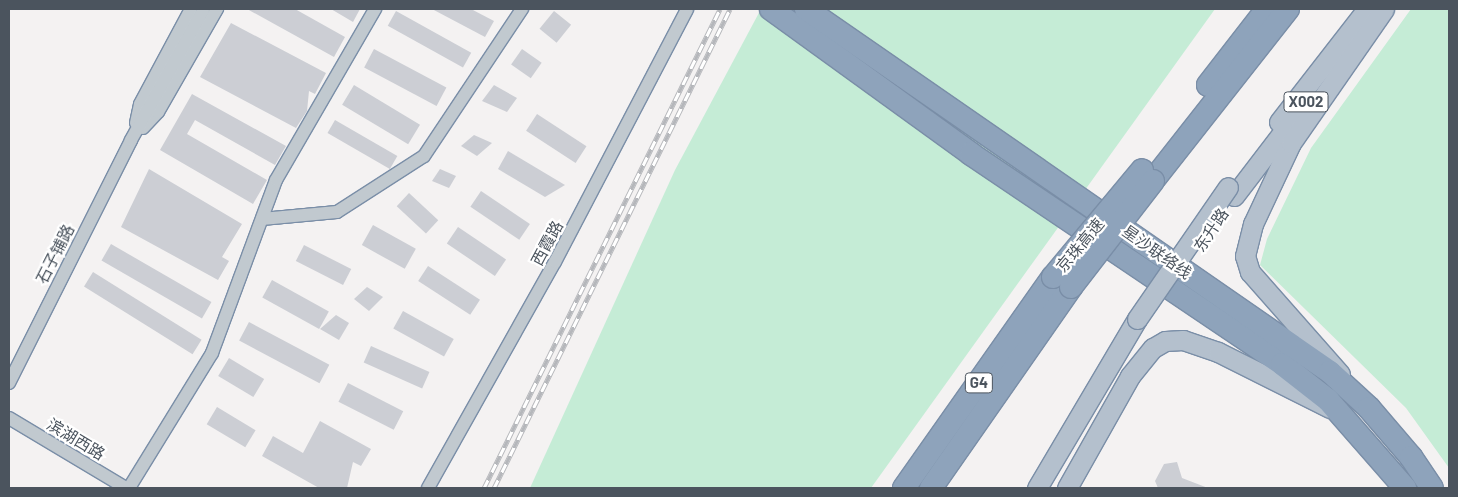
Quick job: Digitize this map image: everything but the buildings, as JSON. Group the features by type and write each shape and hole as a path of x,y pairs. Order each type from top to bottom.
{"highway":[{"path":"771,9 971,154 1282,364 1340,413 1405,488"},
{"name":"星沙联络线","path":"806,9 1330,372 1363,402 1411,457 1432,488"},
{"name":"京珠高速","path":"1148,174 1267,9"},
{"name":"京珠高速","path":"904,488 1062,282 1148,174 1288,9"},
{"name":"京珠高速","path":"931,488 970,433 1062,282"},
{"path":"935,488 970,433"}],"main road":[{"name":"东升路","path":"1037,488 1076,417 1231,191 1367,9"},
{"name":"东升路","path":"1231,191 1378,9"},
{"path":"1363,402 1309,335 1250,272 1245,256 1253,224 1291,143 1384,9"},
{"name":"东升路","path":"1046,488 1142,322"},
{"path":"1067,488 1130,376 1153,348 1165,341 1183,340 1218,352 1340,413"}],"street":[{"name":"石子铺路","path":"131,140 140,104 191,9"},
{"name":"石子铺路","path":"9,383 131,140 204,9"},
{"name":"石子铺路","path":"131,140 158,112 217,9"},
{"path":"128,488 212,353 276,180 375,9"},
{"path":"262,219 337,212 424,156 522,9"},
{"name":"西霞路","path":"428,488 555,262 687,9"},
{"name":"滨湖西路","path":"9,418 128,488"}],"green space":[{"path":"761,9 1215,9 871,488 530,488 675,170"},
{"path":"1411,9 1449,9 1449,468 1406,408 1260,265 1267,239 1311,148"}],"railway":[{"path":"484,488 720,9"},
{"path":"494,488 730,9"}]}
